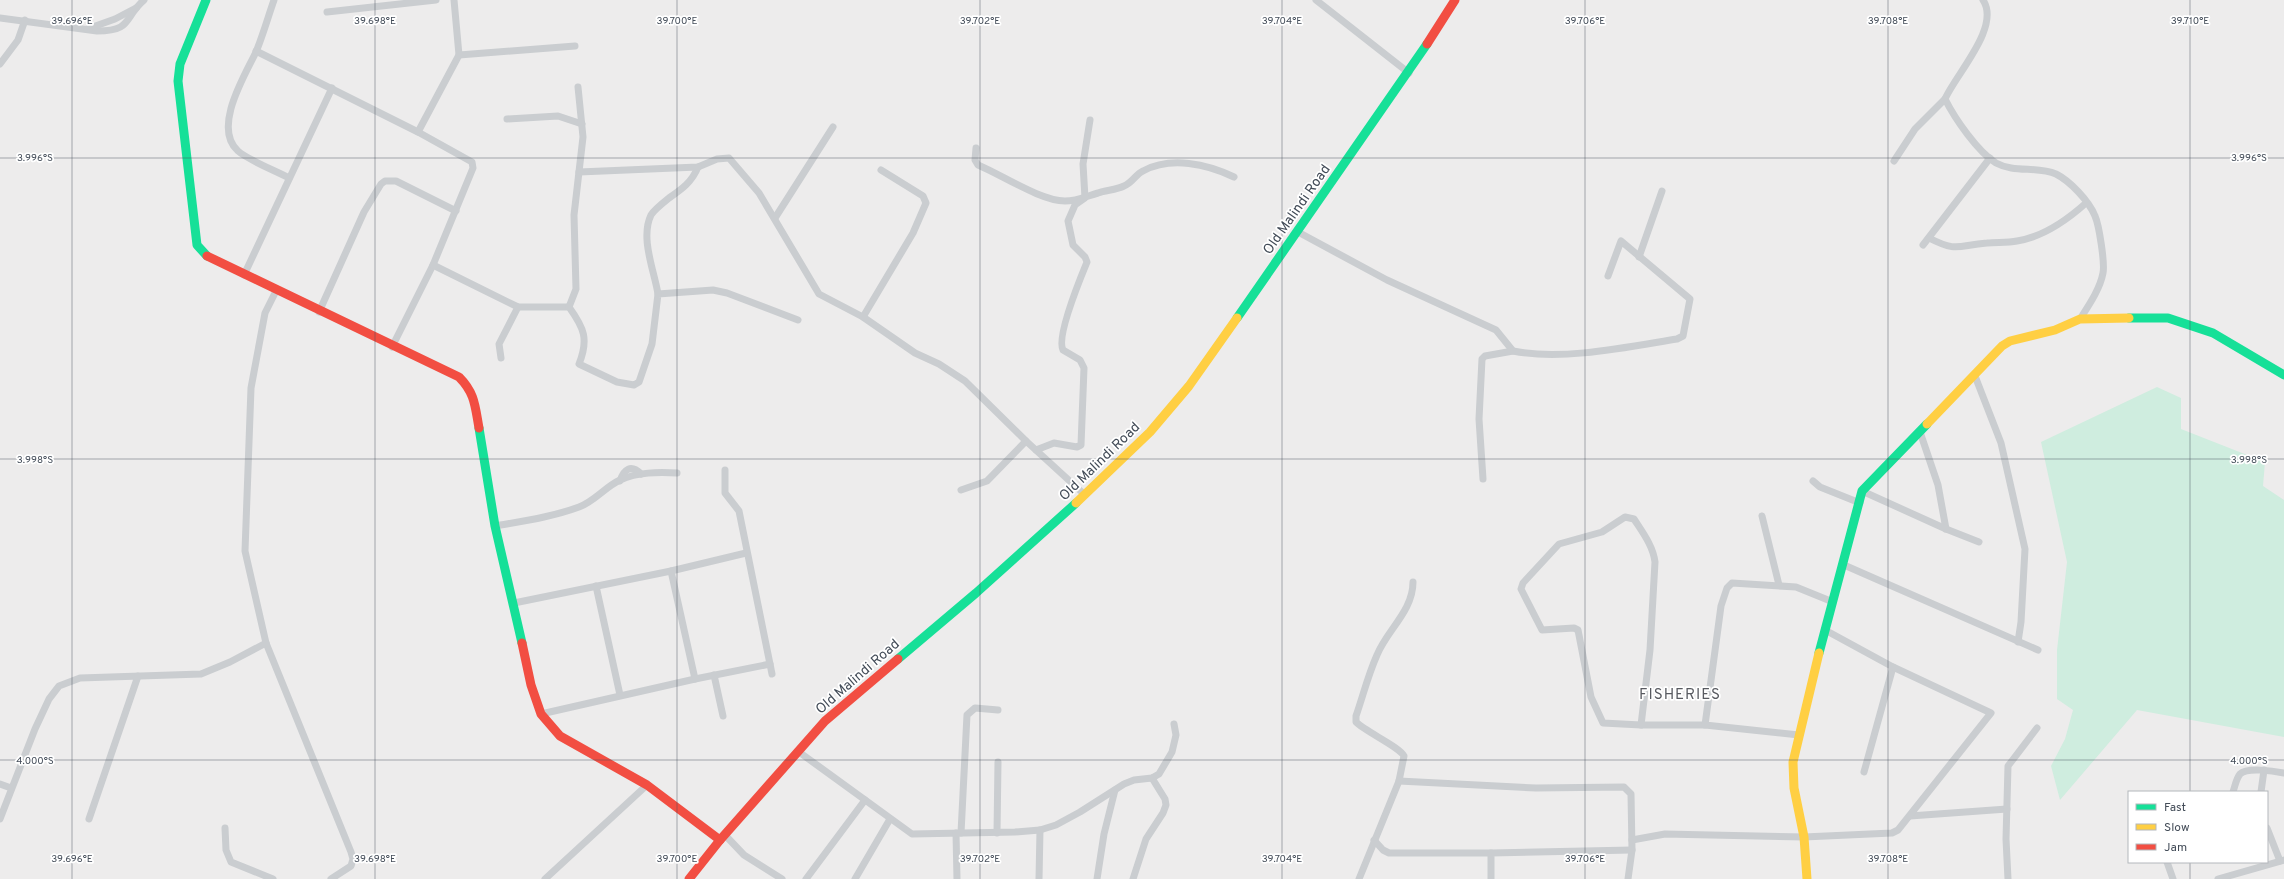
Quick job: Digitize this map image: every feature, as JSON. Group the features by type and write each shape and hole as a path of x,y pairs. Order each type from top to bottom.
{"street":[{"path":"0,18 26,20 87,30 104,31 118,29 131,18 138,6 144,0"},
{"path":"206,0 180,64 178,81 197,245 206,256 319,312 458,377 469,387 476,410 496,526 531,684 541,714 560,736 647,785 723,838 744,855 782,879"},
{"path":"274,0 256,51 235,93 228,132 238,151 289,178"},
{"path":"327,12 436,0"},
{"path":"418,132 459,54 454,0"},
{"path":"1316,0 1409,73"},
{"name":"Old Malindi Road","path":"689,879 723,838 833,714 976,593 1085,495 1150,432 1189,386 1298,232 1409,73 1455,0"},
{"path":"1894,161 1914,129 1945,99 1954,81 1986,29 1988,9 1983,0"},
{"path":"0,64 18,40 26,20"},
{"path":"459,54 575,46"},
{"path":"256,51 418,132 472,162 473,168 433,265 392,347"},
{"path":"568,307 576,289 574,216 583,137 578,87"},
{"path":"244,275 332,88"},
{"path":"1945,99 1956,120 1990,158 2002,166 2056,174 2065,180 2086,203 2095,216 2104,262 2103,273 2097,290 2080,319"},
{"path":"507,119 558,116 582,124"},
{"path":"1084,198 1084,164 1090,120"},
{"path":"775,218 833,127"},
{"path":"976,148 976,164 1049,198 1065,201 1084,198 1098,192 1124,186 1142,171 1167,163 1181,163 1210,168 1234,177"},
{"path":"579,172 698,167 717,158 729,158 751,182 775,218 819,294 864,317 915,353 939,364 964,381 1026,442 1085,495"},
{"path":"1924,245 1990,158"},
{"path":"568,307 579,321 585,340 585,350 579,364 617,382 636,385 639,382 652,344 658,294 647,238 652,214 688,184 698,167"},
{"path":"864,317 913,233 926,203 923,196 881,170"},
{"path":"319,312 364,212 385,180 396,181 456,211"},
{"path":"1639,257 1662,191"},
{"path":"1036,450 1054,443 1077,447 1081,445 1084,368 1080,360 1063,350 1060,342 1071,303 1086,262 1083,255 1073,245 1068,222 1075,205 1084,198"},
{"path":"1929,238 1955,249 1981,243 2018,241 2030,238 2057,225 2086,203"},
{"path":"1298,232 1388,280 1496,330 1513,351"},
{"path":"1483,479 1479,419 1482,359 1485,356 1513,351 1560,353 1619,348 1677,339 1683,336 1690,299 1621,241 1608,276"},
{"path":"433,265 518,307 568,307"},
{"path":"658,294 713,290 727,293 798,320"},
{"path":"276,291 265,312 251,388 245,551 266,643 353,859 351,866 331,879"},
{"path":"501,358 499,344 518,307"},
{"path":"1807,879 1804,837 1793,780 1793,762 1832,602 1844,565 1862,491 1975,376 2002,346 2010,341 2055,330 2080,319 2168,318 2213,333 2284,375"},
{"path":"1975,376 2001,443 2024,549 2021,622 2018,642"},
{"path":"1920,432 1938,485 1946,529"},
{"path":"961,490 987,481 1026,442"},
{"path":"725,470 725,493 739,511 746,553 772,674"},
{"path":"496,526 557,514 581,507 604,493 620,480 641,474 677,473"},
{"path":"1813,481 1820,487 1860,503"},
{"path":"1862,491 1946,529 1979,542"},
{"path":"1762,516 1779,585"},
{"path":"1641,725 1650,650 1656,562 1647,539 1634,519 1625,517 1602,532 1559,544 1523,583 1521,588 1542,630 1574,628 1578,630 1591,697 1603,723 1641,725 1705,725 1799,735"},
{"path":"514,603 671,571 746,553"},
{"path":"1844,565 2038,650"},
{"path":"671,571 695,678"},
{"path":"1359,879 1399,781 1404,759 1402,752 1359,725 1356,722 1356,716 1377,654 1409,602 1413,592 1413,582"},
{"path":"1705,725 1712,662 1721,606 1727,588 1732,582 1779,585 1796,588 1832,602"},
{"path":"596,586 620,695"},
{"path":"1632,840 1665,834 1804,837 1892,833 1898,830 1991,713 1893,667 1825,630"},
{"path":"0,819 35,729 49,699 59,686 80,678 201,674 230,662 266,643"},
{"path":"541,714 695,678 770,664"},
{"path":"1864,772 1893,667"},
{"path":"714,675 724,716"},
{"path":"89,819 138,676"},
{"path":"957,879 958,833 967,715 975,708 998,710"},
{"path":"799,752 912,834 997,833 1040,830 1056,825 1134,780 1152,778 1159,774 1172,752 1176,735 1174,724"},
{"path":"2008,879 2007,774 2009,763 2037,728"},
{"path":"997,833 998,762"},
{"path":"2233,791 2238,776 2242,772 2264,770 2284,773"},
{"path":"2261,791 2264,770"},
{"path":"1133,879 1146,839 1163,813 1166,805 1165,799 1152,778"},
{"path":"1399,781 1536,788 1624,787 1631,794 1632,850 1628,879"},
{"path":"0,784 11,788"},
{"path":"546,879 647,785"},
{"path":"1097,879 1104,834 1115,790"},
{"path":"806,879 865,800"},
{"path":"1910,816 2007,809"},
{"path":"855,879 890,819"},
{"path":"225,828 226,850 231,862 273,879"},
{"path":"1039,879 1040,830"},
{"path":"2218,879 2240,876 2282,860 2268,830"},
{"path":"1374,840 1383,850 1389,852 1491,853 1632,850"},
{"path":"1491,853 1491,879"},
{"path":"2167,863 2173,879"}],"green space":[{"path":"2157,387 2181,398 2181,429 2265,462 2263,486 2284,500 2284,737 2137,710 2060,800 2051,766 2065,739 2073,710 2057,699 2057,650 2067,562 2041,442"}],"traffic: fast":[{"path":"206,0 180,64 178,81 197,245 207,256"},
{"path":"1237,318 1427,44"},
{"path":"2129,318 2168,318 2213,333 2284,375"},
{"path":"1819,653 1862,491 1927,424"},
{"path":"479,428 495,526 522,643"},
{"path":"898,659 976,593 1076,503"}],"traffic: slow":[{"path":"1076,503 1150,432 1189,386 1237,318"},
{"path":"1927,424 2002,346 2010,341 2055,330 2080,319 2129,318"},
{"path":"1807,879 1804,837 1794,788 1793,762 1819,653"}],"traffic: jam":[{"path":"1427,44 1455,0"},
{"path":"207,256 459,377 474,400 479,428"},
{"path":"522,643 531,685 541,714 560,736 647,785 720,840"},
{"path":"689,879 720,840 825,721 898,659"}],"district":[{"name":"FISHERIES","path":"1680,694"}]}
